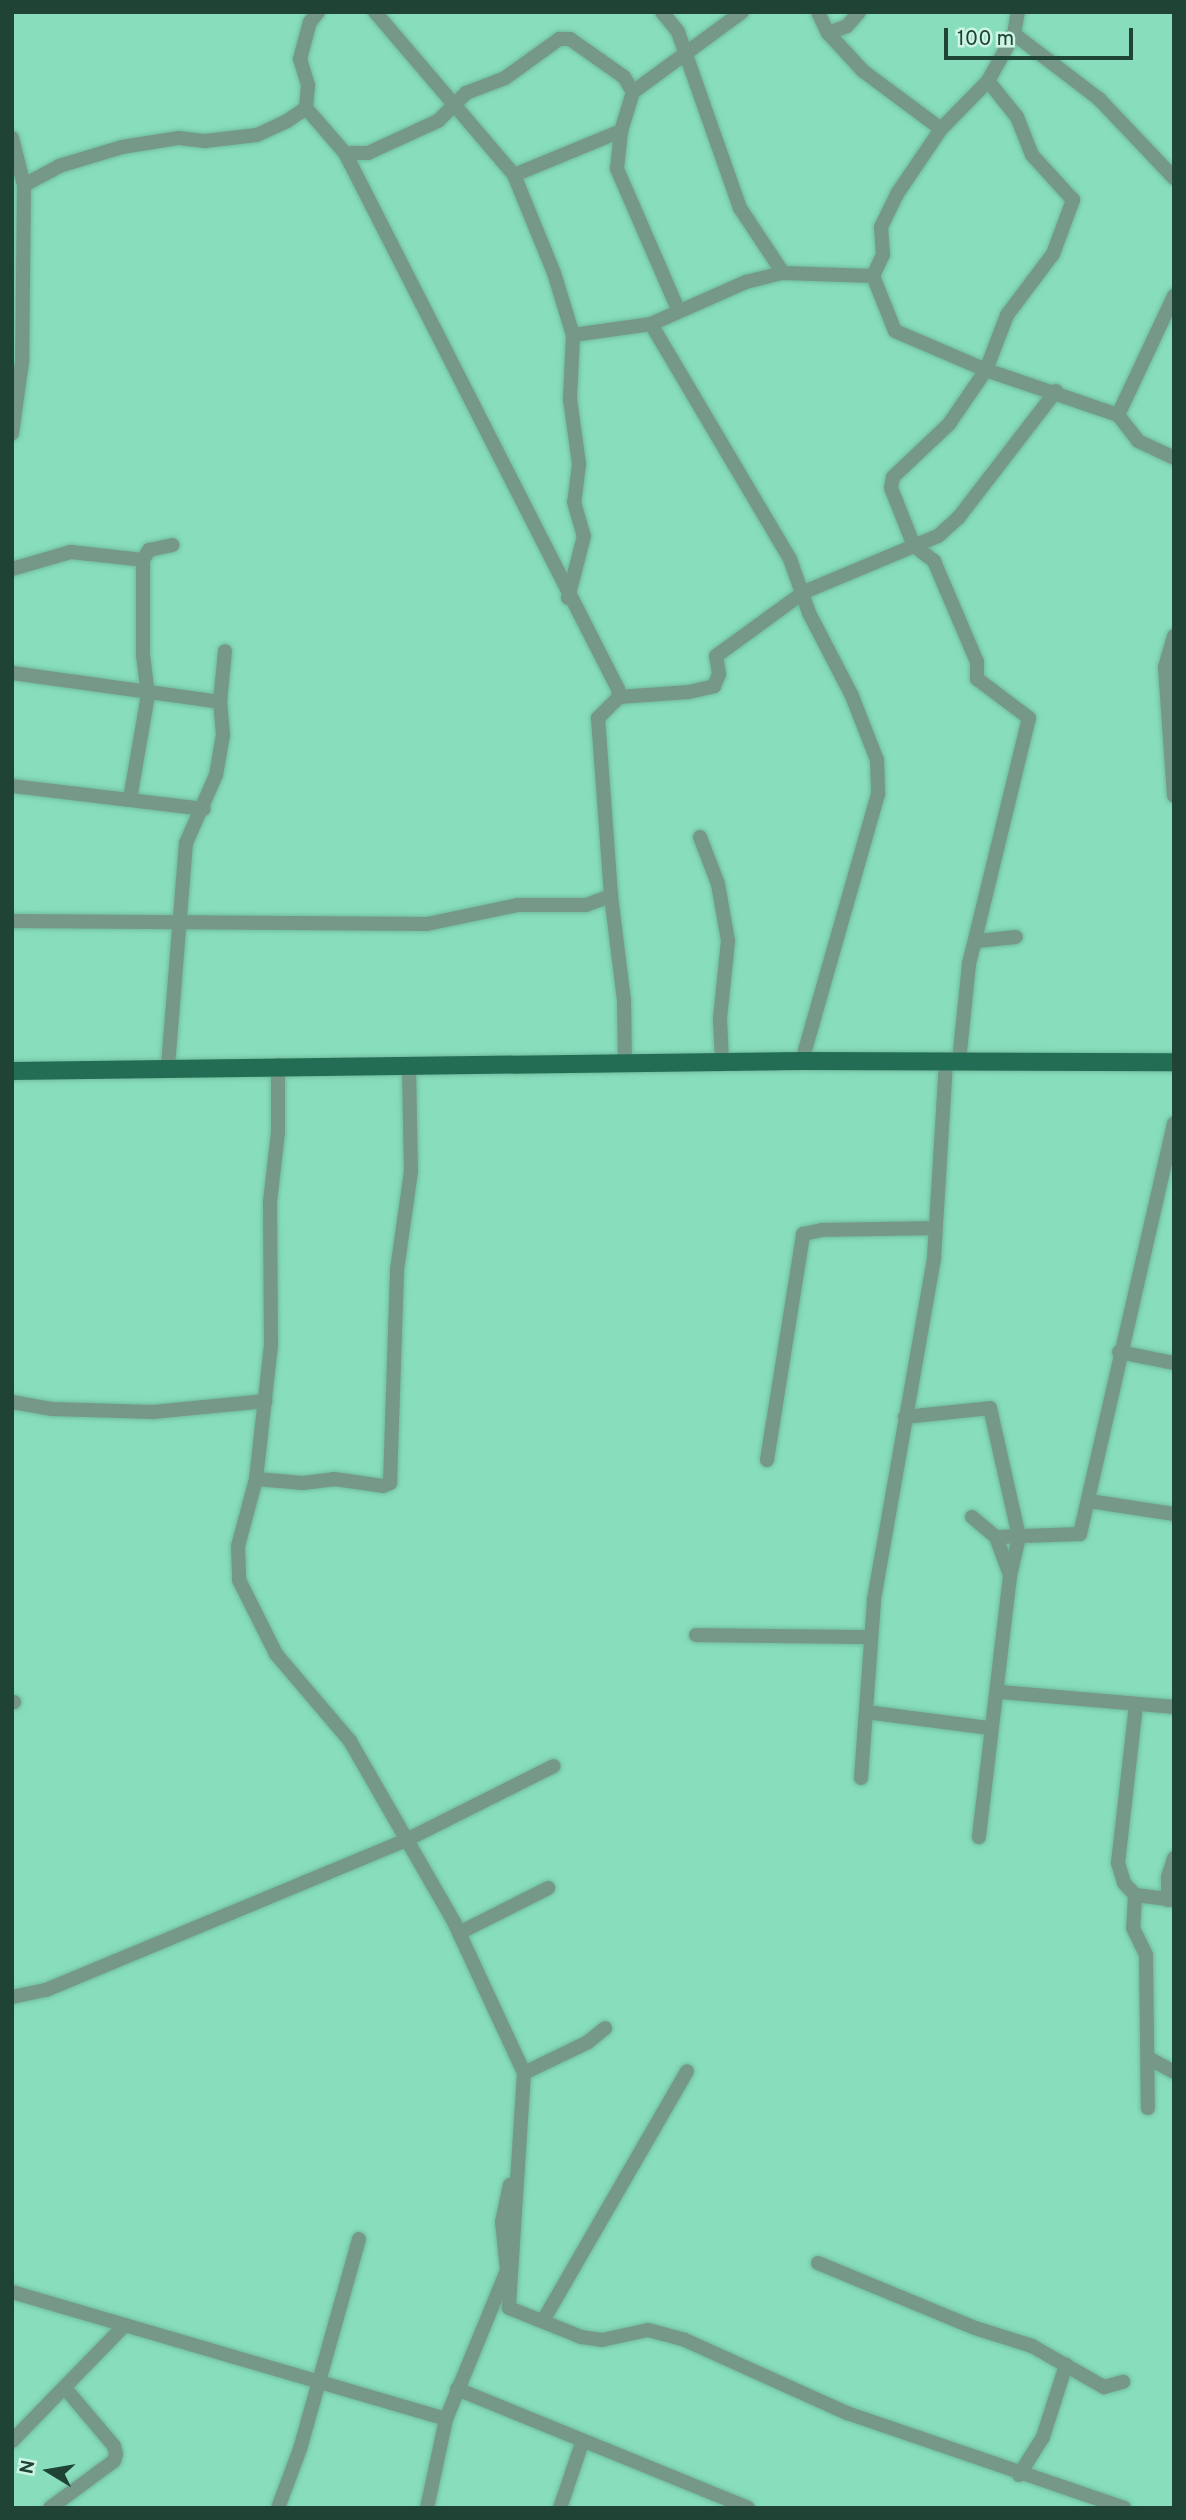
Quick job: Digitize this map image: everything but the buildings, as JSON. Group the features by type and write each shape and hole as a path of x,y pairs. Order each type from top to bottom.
{"main road":[{"path":"12,1071 168,1066 625,1065 802,1060 1174,1062"}],"street":[{"path":"318,12 310,22 300,60 308,85 306,108 345,153 417,288 619,697"},
{"path":"375,12 514,175 554,273 573,335 570,399 579,464 574,502 584,536 568,598"},
{"path":"662,12 678,32 740,208 783,273"},
{"path":"678,309 617,169 621,131 633,92 685,58 742,12"},
{"path":"818,12 828,33 863,71 941,129"},
{"path":"828,33 847,26 859,12"},
{"path":"1018,12 1014,34 988,82 941,129 897,194 881,227 883,255 873,276 895,331 986,370 1056,391 1118,415 1138,441 1174,458"},
{"path":"1014,34 1099,99 1174,178"},
{"path":"345,153 368,153 438,121 466,93 522,68 559,38 570,39 600,57 624,77 633,92"},
{"path":"862,1778 872,1637 905,1418 934,1258 934,1227 952,1061 1029,718 977,680 977,662 934,561 914,546 891,488 893,477 949,424 986,370 1007,315 1053,254 1073,200 1032,155 1017,117 988,82"},
{"path":"24,185 59,166 122,147 178,138 205,141 257,135 306,108"},
{"path":"514,175 621,131"},
{"path":"12,138 24,185 16,326 21,372 12,433"},
{"path":"573,335 651,324 678,309 719,297 746,282 783,273 873,276"},
{"path":"1118,415 1174,296"},
{"path":"651,324 790,559 804,592 809,613 869,734 877,760 878,793 802,1060"},
{"path":"625,1065 624,1000 611,896 598,718 619,697 689,692 714,686 719,674 716,656 804,592 938,536 959,517 1056,391"},
{"path":"130,799 148,695 143,655 143,561 149,550 172,545"},
{"path":"12,569 71,552 143,561"},
{"path":"1174,636 1165,667 1174,796"},
{"path":"168,1066 177,925 186,843 204,809 223,735 220,702 225,651"},
{"path":"12,673 148,695 220,702"},
{"path":"12,786 204,809"},
{"path":"700,837 718,884 727,941 720,1019 722,1061"},
{"path":"12,920 177,925 427,924 518,905 586,905 611,896"},
{"path":"977,941 1016,937"},
{"path":"278,1065 278,1132 270,1202 273,1312 256,1479 239,1546 239,1580 246,1602 276,1654 342,1730 406,1840 459,1933 524,2073 509,2308"},
{"path":"256,1479 303,1483 334,1479 383,1486 390,1483 397,1270 411,1172 410,1067"},
{"path":"996,1537 1080,1534 1119,1352 1174,1124"},
{"path":"767,1460 803,1234 822,1230 934,1227"},
{"path":"1119,1352 1174,1363"},
{"path":"12,1402 52,1409 153,1412 265,1401"},
{"path":"905,1418 990,1408 1000,1437 1011,1517 1019,1537 1010,1576 1000,1692 990,1728 979,1837"},
{"path":"1089,1501 1174,1514"},
{"path":"972,1517 996,1537 1010,1576"},
{"path":"696,1635 872,1637"},
{"path":"1000,1692 1174,1707"},
{"path":"1136,1705 1118,1863 1124,1883 1135,1895 1171,1900 1168,1877 1174,1858"},
{"path":"866,1712 990,1728"},
{"path":"12,1997 46,1990 406,1840 554,1766"},
{"path":"459,1933 548,1888"},
{"path":"1135,1895 1133,1928 1146,1955 1148,2108"},
{"path":"524,2073 588,2042 605,2028"},
{"path":"1148,2058 1174,2072"},
{"path":"544,2319 687,2071"},
{"path":"427,2508 446,2419 507,2270 502,2222 518,2148 509,2308"},
{"path":"278,2508 359,2239"},
{"path":"818,2263 975,2328 1032,2346 1104,2387 1123,2382"},
{"path":"14,2295 318,2379 446,2419"},
{"path":"509,2308 544,2319 581,2337 602,2340 648,2330 685,2340 808,2398 1019,2475 1124,2508"},
{"path":"12,2441 123,2327"},
{"path":"1019,2475 1044,2437 1066,2365"},
{"path":"50,2508 114,2461 116,2455 114,2446 65,2388"},
{"path":"457,2389 582,2443 748,2508"},
{"path":"560,2508 582,2443"}]}
